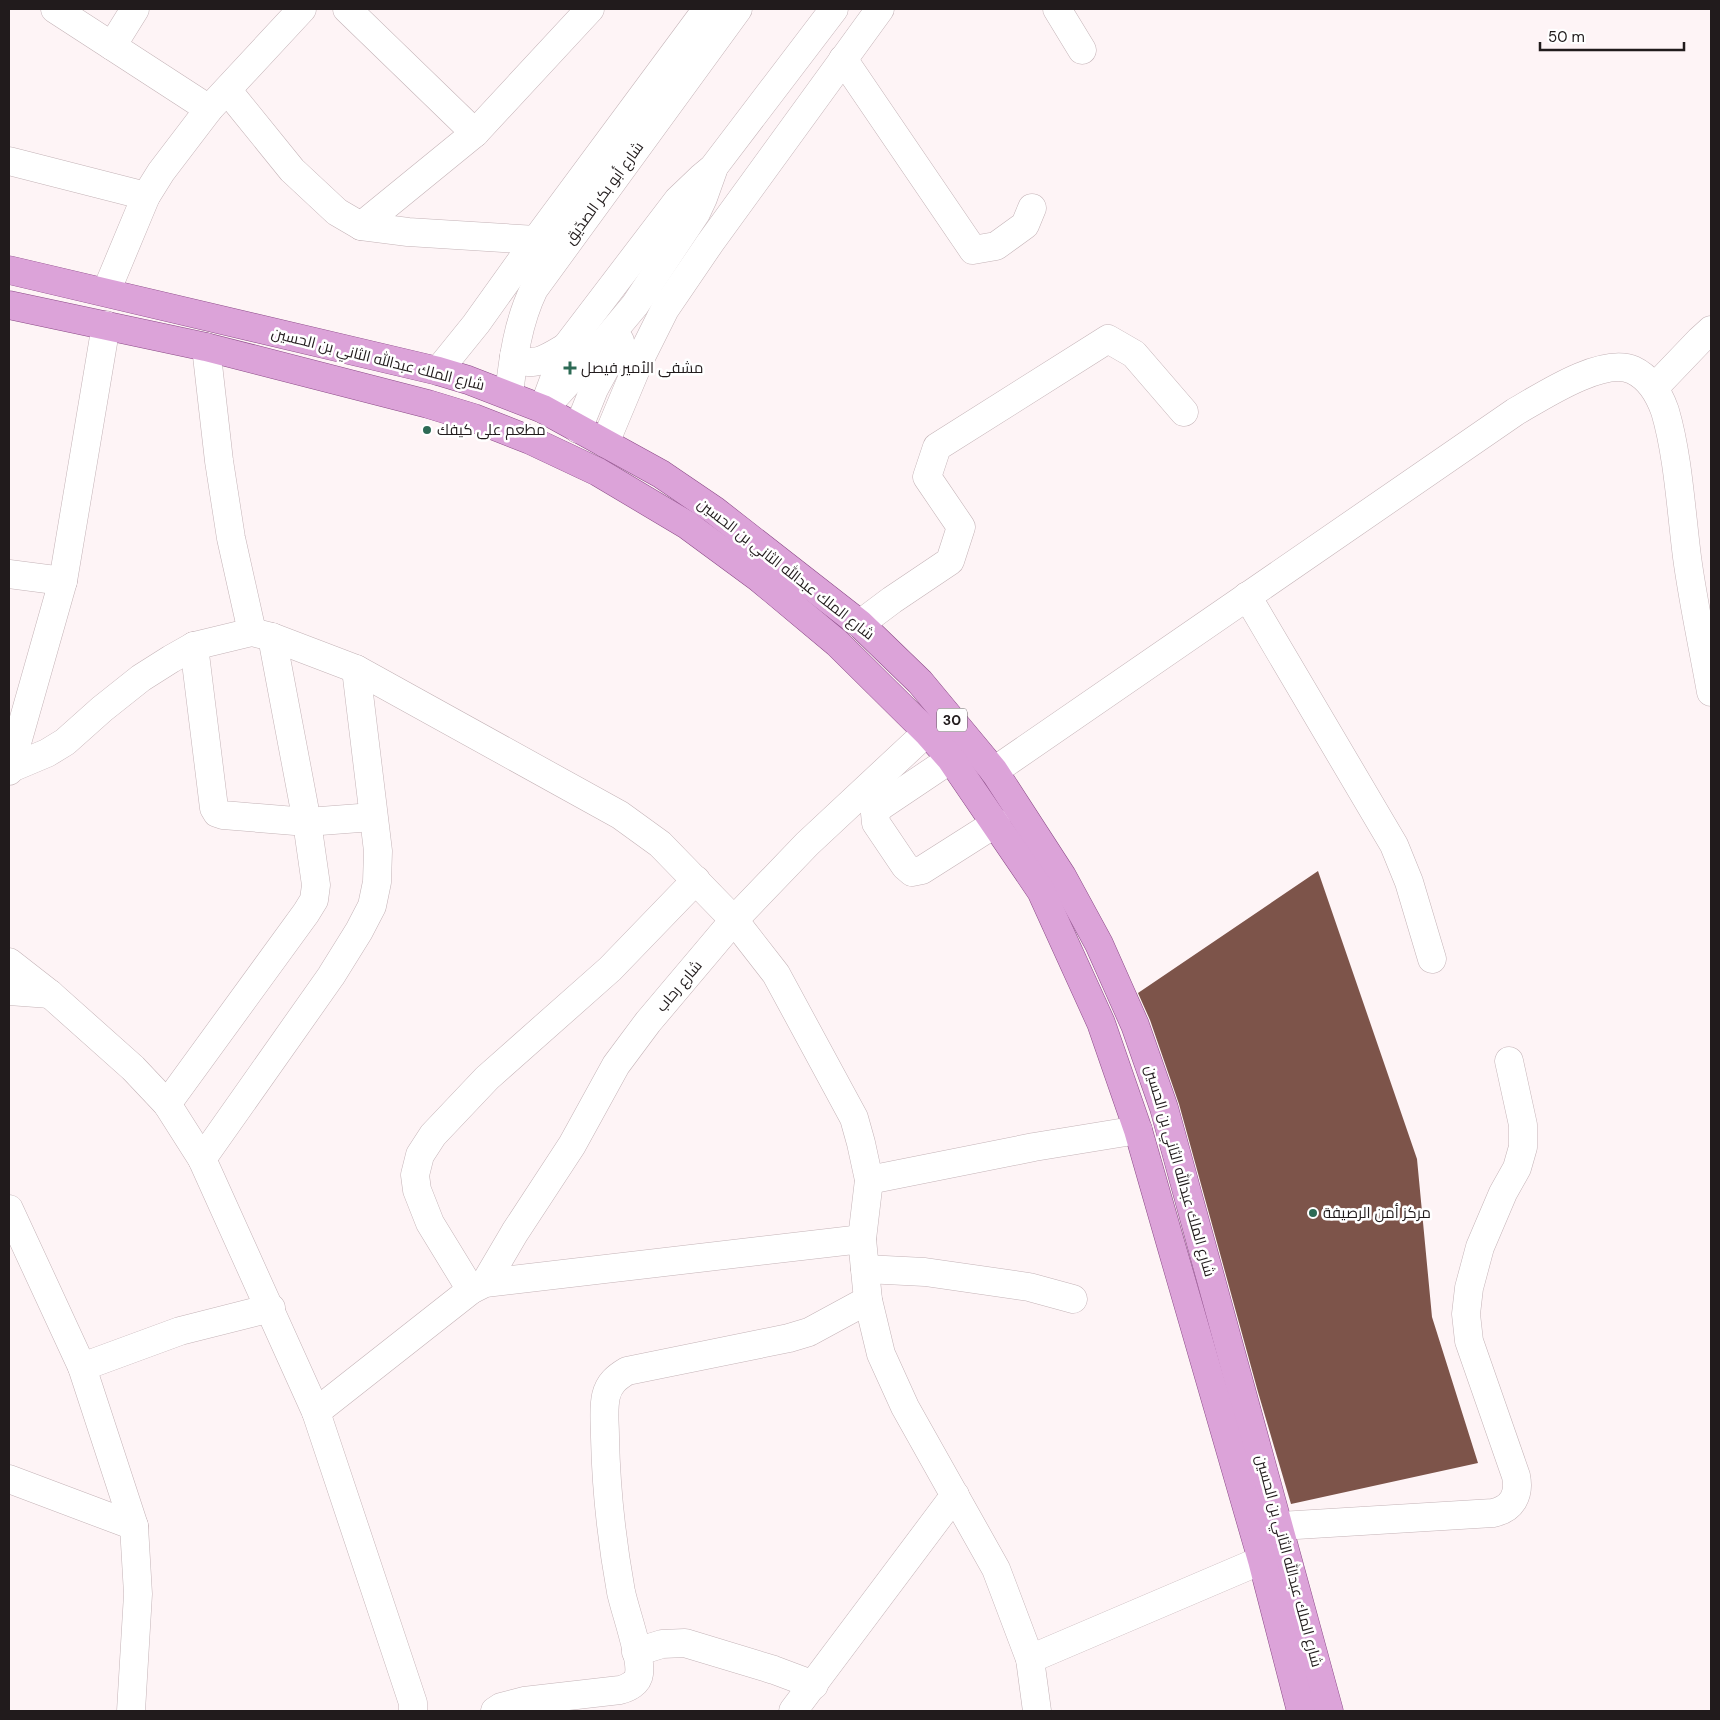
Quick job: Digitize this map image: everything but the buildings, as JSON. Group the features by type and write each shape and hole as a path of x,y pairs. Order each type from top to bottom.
{"main road":[{"name":"شارع الملك عبدالله الثاني بن الحسين","path":"9,270 438,371 509,395 543,409 661,474 714,510 860,624 920,682 994,771 1062,876 1103,952 1134,1024 1164,1108 1280,1526 1329,1711"},
{"name":"شارع الملك عبدالله الثاني بن الحسين","path":"9,305 206,346 428,404 474,418 530,440 598,472 687,525 759,578 837,643 927,732 951,759 1041,891 1101,1023 1138,1130 1262,1560 1301,1711"},
{"path":"530,440 543,409"},
{"path":"1171,1245 1200,1236"}],"street":[{"path":"55,9 112,46 218,100 337,212 361,226 408,232 536,240"},
{"path":"112,46 136,9"},
{"path":"106,292 146,196 161,172 218,100 302,9"},
{"path":"347,9 475,133"},
{"path":"361,226 475,133 590,9"},
{"name":"شارع أبو بكر الصدّيق","path":"438,371 476,324 707,9"},
{"name":"شارع أبو بكر الصدّيق","path":"509,395 517,335 526,305 534,289 738,9"},
{"path":"543,409 566,347 678,200 713,168 834,9"},
{"path":"605,443 641,357 665,309 710,243 880,9"},
{"path":"1057,9 1082,50"},
{"path":"843,58 973,250 996,246 1025,225 1032,208"},
{"path":"9,162 146,196"},
{"path":"543,409 600,348 635,305 696,213 706,191 713,168"},
{"path":"578,429 594,389 623,335 635,305"},
{"path":"9,770 63,581 106,325"},
{"path":"860,624 950,561 960,527 927,476 938,447 1108,339 1134,354 1184,412"},
{"path":"1654,387 1707,339"},
{"path":"168,1104 306,913 314,900 316,885 307,822 262,634 231,538 219,461 206,346"},
{"path":"514,356 521,361 535,363 566,347"},
{"path":"994,771 1515,412 1575,379 1596,371 1619,366 1633,370 1644,377 1654,387 1664,410 1674,452 1692,594 1711,692"},
{"path":"9,574 63,581"},
{"path":"1247,596 1394,845 1409,882 1432,958"},
{"path":"9,770 47,753 65,742 141,678 194,646 262,634 356,669 620,815 660,844 734,920 776,974 854,1118 862,1143 869,1180 862,1239 868,1300 881,1354 905,1407 996,1569 1030,1659 1037,1711"},
{"path":"194,646 214,808 218,812 223,815 307,822 373,817"},
{"path":"202,1159 331,976 372,906 377,882 378,851 356,669"},
{"name":"شارع رحاب","path":"478,1287 572,1144 616,1065 648,1022 734,920 807,844 927,732"},
{"path":"951,759 881,806 875,813 876,823 905,866 912,872 922,870 996,823"},
{"path":"478,1287 430,1223 417,1190 415,1175 420,1155 434,1135 487,1078 610,969 696,880"},
{"path":"9,962 50,994 133,1068 168,1104 202,1159 271,1308 316,1412 417,1709"},
{"path":"9,991 50,994"},
{"path":"1280,1526 1493,1513 1506,1509 1515,1498 1518,1484 1516,1476 1470,1341 1466,1314 1469,1288 1480,1247 1503,1193 1517,1168 1523,1147 1523,1125 1509,1061"},
{"path":"869,1180 1034,1147 1138,1130"},
{"path":"9,1209 82,1367 134,1526 138,1594 131,1711"},
{"path":"316,1412 478,1287 862,1239"},
{"path":"865,1269 925,1272 1029,1287 1073,1299"},
{"path":"495,1711 501,1707 524,1700 628,1688 637,1680 639,1674 636,1652 622,1593 613,1538 606,1462 604,1407 609,1388 616,1377 627,1371 789,1338 809,1332 868,1300"},
{"path":"82,1367 180,1331 271,1308"},
{"path":"9,1480 134,1526"},
{"path":"793,1711 955,1494"},
{"path":"1030,1659 1262,1560"},
{"path":"636,1652 662,1644 685,1643 774,1670 814,1685"}],"place":[{"name":"مشفى الأمير فيصل","path":"570,368"},
{"name":"مطعم على كيفك","path":"427,430"},
{"name":"مركز أمن الرصيفة","path":"1313,1213"}]}
